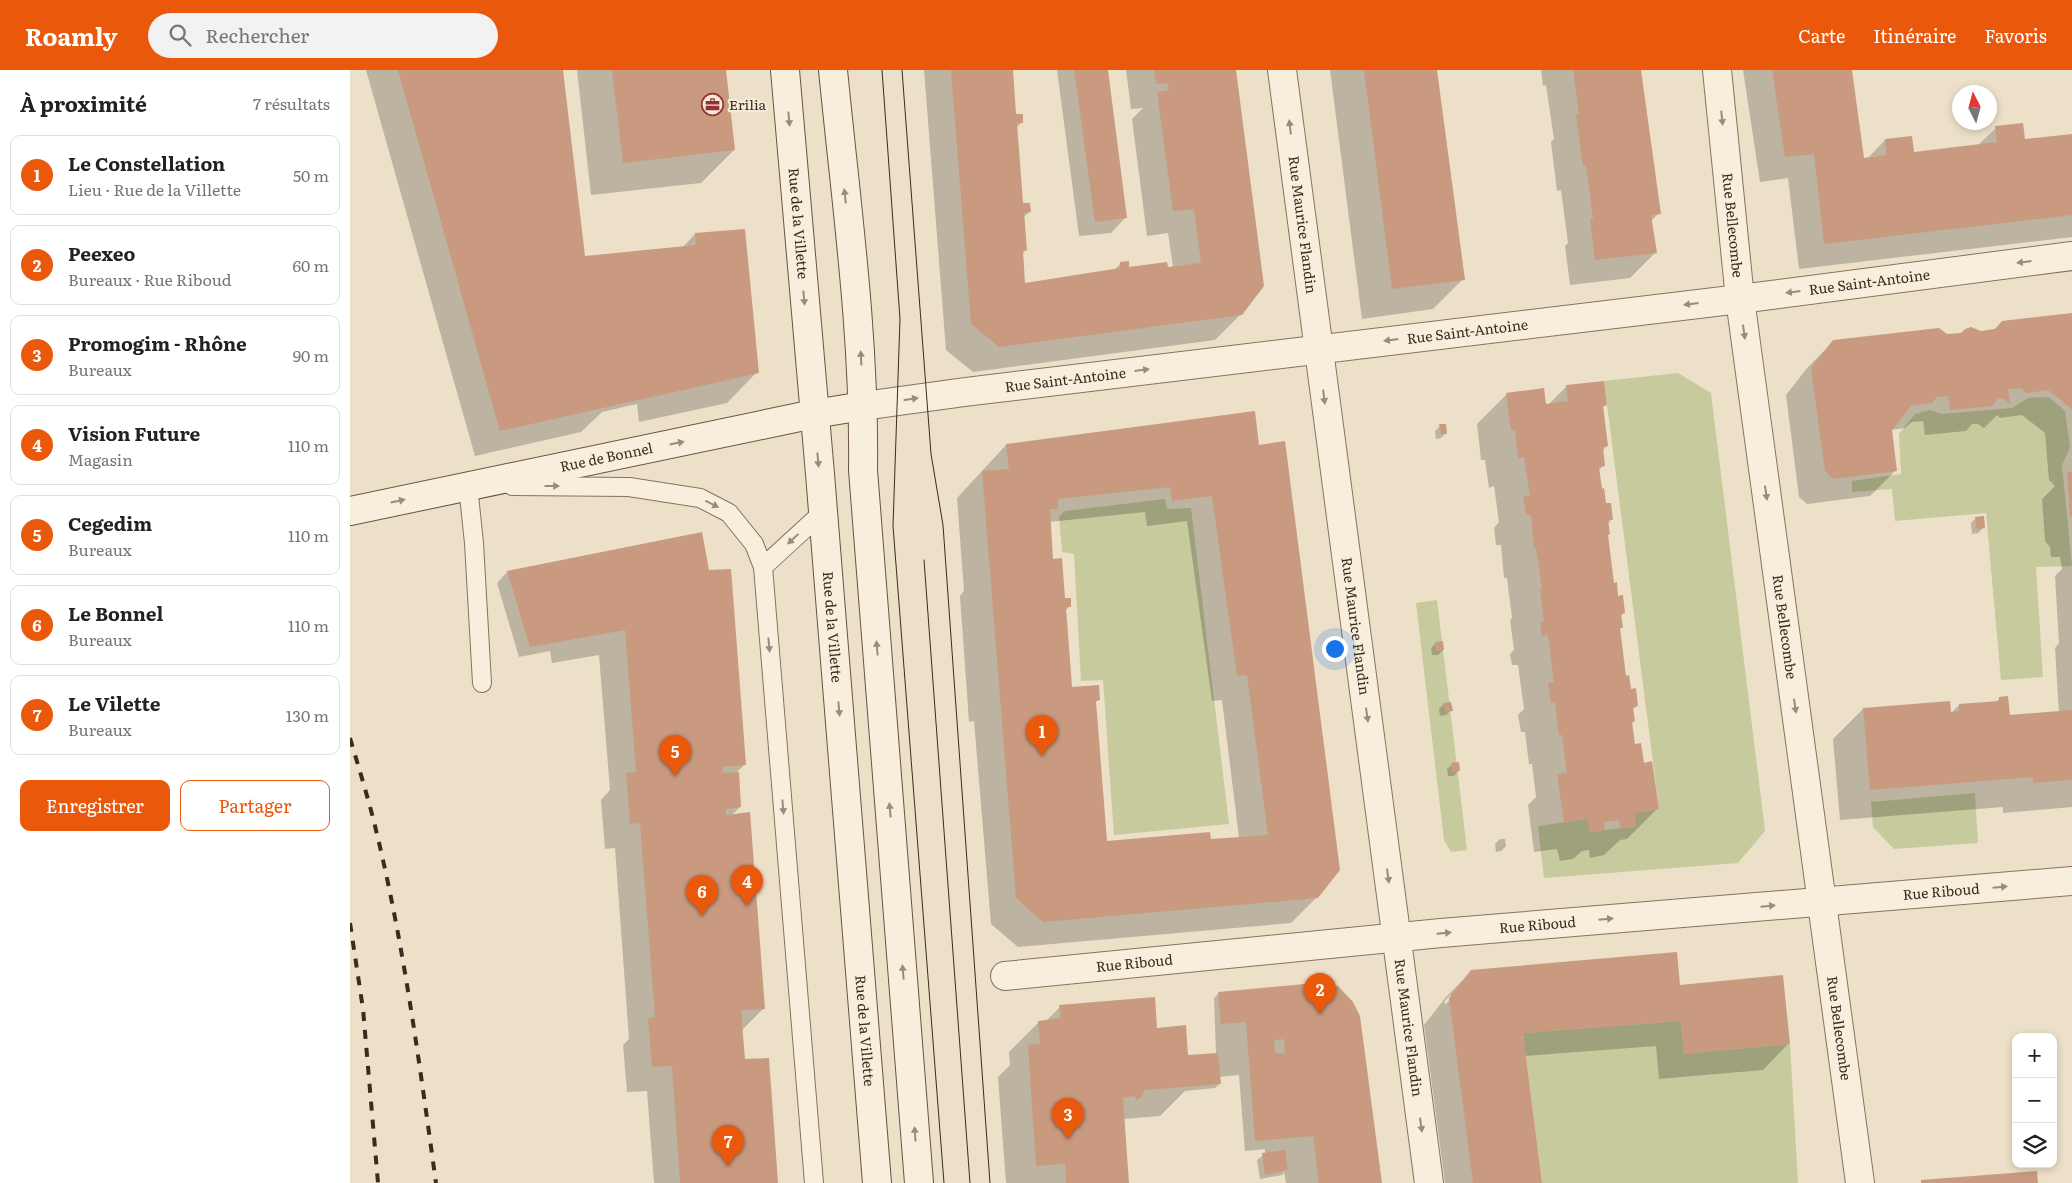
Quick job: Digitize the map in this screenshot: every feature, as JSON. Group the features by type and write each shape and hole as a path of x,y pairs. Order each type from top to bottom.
{"street":[{"name":"Rue de la Villette","path":"785,70 877,1183"},
{"path":"833,70 860,348 863,406 863,470 919,1183"},
{"name":"Rue Maurice Flandin","path":"1282,70 1429,1183"},
{"name":"Rue Bellecombe","path":"1717,70 1740,299 1860,1183"},
{"name":"Rue Saint-Antoine","path":"863,406 1740,299 2072,256"},
{"name":"Rue de Bonnel","path":"350,511 814,414 863,406"},
{"name":"Rue Riboud","path":"1005,976 1396,938 2072,881"}],"lane":[{"path":"482,684 474,544 468,486 629,487 700,498 729,513 754,544 763,567 814,1183"},
{"path":"763,567 823,512"}],"green space":[{"path":"1678,373 1711,393 1765,831 1738,863 1544,878 1538,826 1587,819 1590,832 1636,826 1634,813 1659,809 1604,381"},
{"path":"2049,397 2065,411 2070,447 2062,465 2072,566 2036,567 2043,677 2001,680 1986,513 1895,521 1892,489 1852,492 1852,481 1901,474 1899,434 1915,414 1930,410 1942,414 2012,408 2028,398"},
{"path":"1165,499 1167,509 1191,508 1229,824 1114,835 1103,680 1081,681 1074,554 1062,552 1059,516 1065,511"},
{"path":"1437,600 1467,850 1451,852 1444,840 1416,603"},
{"path":"1975,793 1978,843 1894,849 1873,827 1871,802"},
{"path":"1681,1021 1684,1054 1790,1044 1798,1183 1542,1183 1523,1033"}],"building":[{"path":"398,70 563,70 585,256 696,245 695,233 745,229 759,373 500,431"},
{"path":"612,70 726,70 735,150 623,163"},
{"path":"951,70 1013,70 1016,114 1023,114 1023,123 1017,123 1023,203 1030,203 1031,212 1024,213 1027,250 1023,251 1025,283 1120,268 1120,262 1129,261 1129,267 1167,262 1168,267 1201,263 1194,209 1173,211 1157,92 1169,90 1168,83 1156,84 1154,70 1236,70 1264,286 1242,315 999,347 971,324"},
{"path":"1074,70 1108,70 1127,218 1095,222"},
{"path":"1364,70 1437,70 1465,280 1392,289"},
{"path":"1573,70 1641,70 1661,214 1651,215 1657,253 1595,260 1590,219 1593,219 1586,165 1583,166 1576,115 1579,114"},
{"path":"1772,70 1852,70 1864,158 1886,155 1885,139 1912,136 1914,152 1997,142 1997,126 2023,123 2025,139 2072,134 2072,215 1824,244 1814,154 1785,157"},
{"path":"2072,313 2072,409 2048,390 2026,393 2021,388 2008,389 2010,404 2004,399 1997,399 1993,406 1950,410 1948,396 1937,397 1932,403 1911,406 1892,430 1897,471 1833,479 1825,471 1811,368 1833,340 1939,328 1947,334 1961,333 1971,327 1981,331 1995,329 2002,321"},
{"path":"1604,381 1607,405 1603,406 1608,446 1603,447 1605,466 1599,467 1606,503 1611,503 1613,520 1608,520 1610,534 1608,535 1614,583 1617,582 1618,596 1623,595 1625,613 1621,614 1623,628 1620,628 1626,676 1629,675 1631,689 1636,688 1638,706 1633,707 1635,721 1632,722 1635,744 1641,743 1644,763 1652,761 1659,809 1634,813 1636,826 1620,828 1619,820 1604,822 1605,830 1590,832 1587,819 1564,822 1557,774 1567,773 1562,735 1559,735 1555,702 1551,703 1548,683 1554,682 1548,635 1542,636 1540,622 1544,622 1540,589 1542,588 1536,548 1534,549 1531,515 1526,515 1523,496 1530,496 1524,457 1518,458 1515,430 1511,430 1506,393 1544,388 1546,404 1568,401 1566,385"},
{"path":"1255,411 1259,445 1285,441 1340,870 1318,898 1043,922 1016,898 982,471 1009,469 1006,444","holes":["1170,487 1172,501 1212,496 1237,676 1247,675 1268,835 1211,839 1210,832 1107,841 1096,701 1100,700 1099,685 1072,687 1066,607 1071,607 1071,598 1065,598 1062,558 1053,559 1050,509 1058,509 1058,499"]},
{"path":"1439,424 1446,424 1447,434 1441,434"},
{"path":"2067,472 2072,472 2072,518 2070,515"},
{"path":"1984,516 1985,528 1977,529 1975,517"},
{"path":"702,532 709,570 731,569 746,765 722,767 723,773 739,772 741,807 726,809 726,815 750,812 765,1009 741,1010 745,1059 769,1058 778,1183 680,1183 672,1066 652,1067 648,1018 655,1017 640,823 630,824 626,773 636,772 625,630 530,647 507,571"},
{"path":"1443,641 1444,650 1436,651 1435,642"},
{"path":"2008,696 2010,715 2072,710 2072,780 2033,783 2033,777 1870,790 1863,708 1950,701 1951,712 1959,711 1959,704 1999,701 1999,697"},
{"path":"1451,702 1453,711 1445,712 1443,703"},
{"path":"1459,762 1460,771 1452,772 1451,763"},
{"path":"1677,952 1680,985 1783,975 1790,1044 1684,1054 1681,1021 1523,1033 1542,1183 1473,1183 1449,998 1471,970"},
{"path":"1315,983 1338,986 1353,1002 1360,1016 1382,1183 1319,1183 1313,1136 1255,1141 1246,1022 1221,1024 1218,992","holes":["1284,1039 1285,1053 1275,1053 1274,1040"]},
{"path":"1155,997 1157,1028 1186,1025 1188,1055 1218,1053 1221,1084 1145,1090 1141,1098 1136,1100 1135,1096 1123,1098 1129,1183 1066,1183 1065,1164 1036,1166 1028,1045 1040,1044 1038,1021 1061,1018 1059,1005"},
{"path":"1285,1150 1288,1170 1265,1175 1262,1153"},
{"path":"2037,1171 2038,1183 1921,1183 1921,1180"}],"tram line":[{"path":"882,70 900,319 893,526 944,1183"},
{"path":"902,70 931,454 943,525 990,1183"},
{"path":"924,560 970,1183"}],"railway":[{"path":"350,738 384,863 402,954 436,1183"},
{"path":"350,923 363,1009 378,1183"}],"place":[{"name":"Erilia","path":"713,105"},
{"name":"Le Constellation","path":"1042,756"},
{"name":"Cegedim","path":"675,776"},
{"name":"Vision Future","path":"747,906"},
{"name":"Le Bonnel","path":"702,916"},
{"name":"Peexeo","path":"1320,1014"},
{"name":"Promogim - Rhône","path":"1068,1139"},
{"name":"Le Vilette","path":"728,1166"}]}
